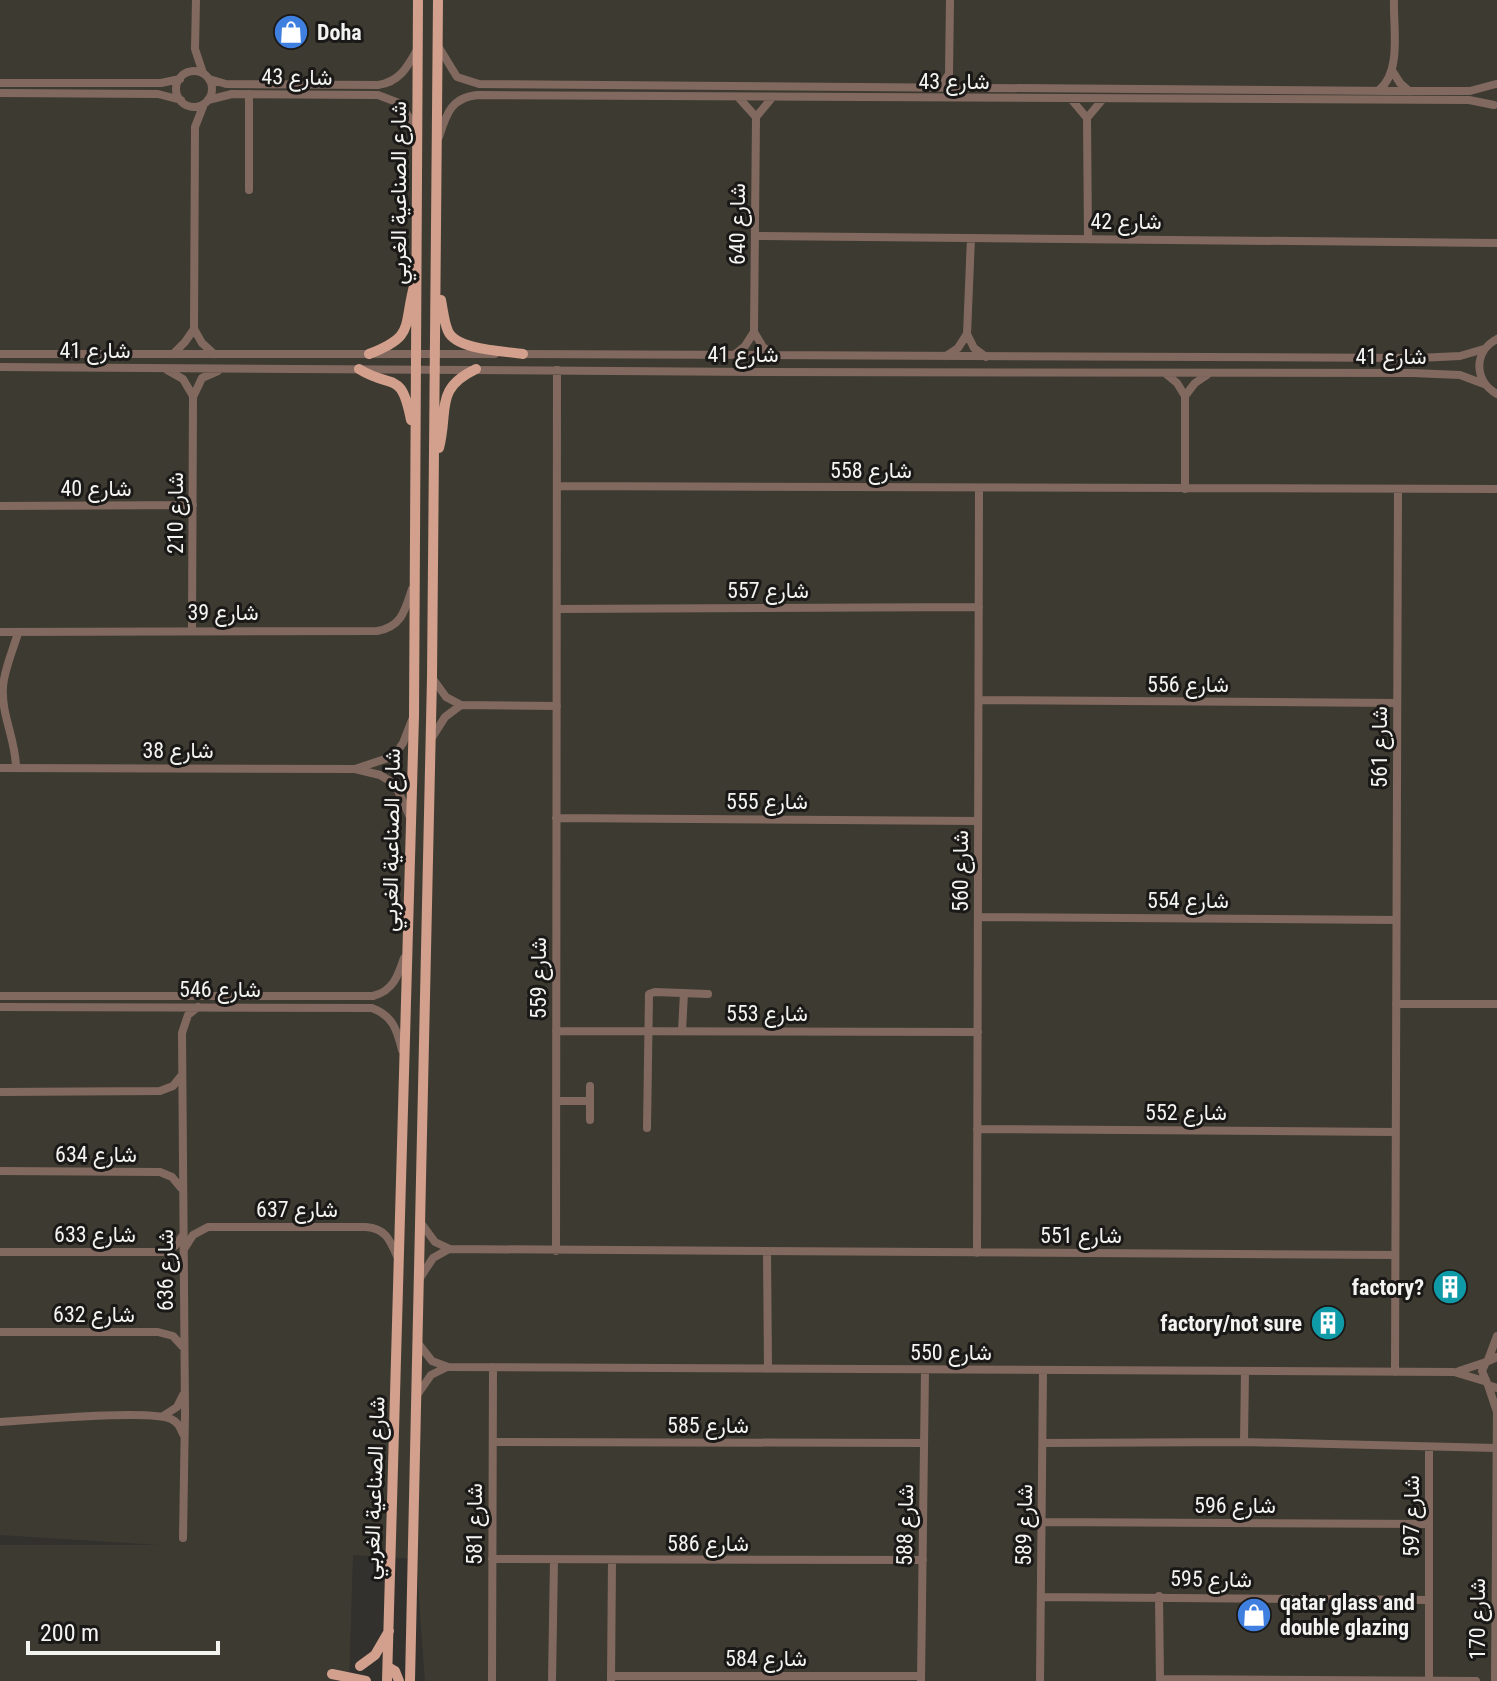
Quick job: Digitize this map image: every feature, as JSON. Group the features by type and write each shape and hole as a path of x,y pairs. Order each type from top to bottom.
{"main road":[{"name":"شارع الصناعية الغربي","path":"392,1675 390,1629 414,716 418,0"},
{"name":"شارع الصناعية الغربي","path":"410,1674 432,677 438,0"},
{"path":"369,354 401,338 418,268"},
{"path":"437,289 446,328 454,340 467,346 523,354"},
{"path":"359,369 389,379 401,387 407,399 415,439"},
{"path":"435,461 443,434 448,391 454,381 476,369"},
{"path":"360,1666 375,1655 390,1629"},
{"path":"332,1674 366,1681"},
{"path":"392,1675 410,1674"}],"street":[{"path":"196,0 195,49 212,87 195,127 194,329 202,343 215,354"},
{"path":"940,87 949,69 950,0"},
{"path":"1379,91 1393,72 1394,0"},
{"name":"شارع 43","path":"438,46 457,77 479,84 1379,91 1470,91 1497,84"},
{"path":"195,49 177,90 195,127"},
{"name":"شارع 43","path":"206,76 226,84 386,84 401,75 418,50"},
{"path":"949,69 969,87"},
{"path":"1,82 161,83 196,71 206,76"},
{"path":"1393,72 1409,91"},
{"path":"1495,107 1491,94 1497,84"},
{"path":"0,93 158,94 192,106 206,102"},
{"name":"شارع 43","path":"206,102 225,94 386,96 399,103 418,130"},
{"path":"249,94 249,190"},
{"name":"شارع 43","path":"438,138 452,106 468,96 1469,100 1495,107"},
{"path":"739,98 756,117 772,98"},
{"path":"1071,99 1087,118 1088,239"},
{"path":"1087,118 1103,99"},
{"name":"شارع 640","path":"754,332 756,117"},
{"name":"شارع 42","path":"755,236 1497,243"},
{"path":"971,238 967,334 974,348 986,357"},
{"path":"173,354 194,329"},
{"path":"733,356 745,346 754,332 763,347 777,356"},
{"path":"944,357 958,348 967,334"},
{"path":"1496,338 1484,349 1479,370 1484,384 1496,395"},
{"name":"شارع 41","path":"1,354 1418,358 1460,356 1484,349"},
{"name":"شارع 41","path":"1,368 1434,374 1460,375 1484,384"},
{"path":"163,368 183,379 193,397"},
{"path":"193,397 202,378 223,368"},
{"name":"شارع 559","path":"556,1251 557,370"},
{"path":"1166,373 1185,396 1185,489"},
{"path":"1185,396 1195,383 1209,373"},
{"name":"شارع 210","path":"192,629 193,397"},
{"name":"شارع 558","path":"557,486 1497,489"},
{"name":"شارع 560","path":"977,1253 979,489"},
{"name":"شارع 561","path":"1395,1372 1398,489"},
{"name":"شارع 40","path":"0,506 193,505"},
{"name":"شارع 39","path":"0,632 387,629 400,620 415,580"},
{"name":"شارع 557","path":"557,609 979,607"},
{"path":"16,768 16,752 7,725 1,686 18,633"},
{"path":"432,677 446,697 461,705 557,706"},
{"name":"شارع 556","path":"979,700 1397,703"},
{"path":"430,742 439,724 461,705"},
{"name":"شارع 38","path":"355,769 394,756 414,716"},
{"name":"شارع 38","path":"0,768 355,769 380,775 395,784 411,820"},
{"name":"شارع 555","path":"556,818 978,821"},
{"name":"شارع 554","path":"979,917 1396,920"},
{"name":"شارع 546","path":"0,996 373,996 382,994 395,982 408,945"},
{"path":"682,1031 684,993"},
{"path":"647,1128 649,994 708,994"},
{"path":"1396,1004 1497,1004"},
{"name":"شارع 546","path":"0,1007 372,1008 393,1023 406,1063"},
{"name":"شارع 636","path":"183,1538 183,1027 188,1015 198,1007"},
{"name":"شارع 553","path":"556,1031 978,1032"},
{"path":"0,1092 160,1091 173,1086 182,1075"},
{"path":"590,1086 590,1120"},
{"path":"556,1101 590,1101"},
{"name":"شارع 552","path":"977,1129 1395,1132"},
{"name":"شارع 634","path":"0,1171 160,1172 172,1177 183,1193"},
{"path":"421,1223 435,1242 450,1249"},
{"name":"شارع 637","path":"183,1249 193,1235 208,1227 374,1227 387,1235 400,1265"},
{"name":"شارع 633","path":"0,1252 163,1252 175,1246 183,1235"},
{"path":"418,1283 433,1258 450,1249"},
{"name":"شارع 551","path":"450,1249 1395,1255"},
{"path":"767,1252 768,1369"},
{"name":"شارع 632","path":"0,1332 158,1332 173,1336 183,1348"},
{"path":"1490,1385 1482,1371 1490,1360 1497,1336"},
{"path":"417,1341 432,1361 448,1367"},
{"name":"شارع 550","path":"448,1367 1454,1372 1490,1360"},
{"path":"416,1400 424,1382 448,1367"},
{"name":"شارع 581","path":"492,1681 493,1367"},
{"name":"شارع 588","path":"921,1678 925,1370"},
{"name":"شارع 589","path":"1040,1681 1043,1370"},
{"path":"1244,1442 1245,1371"},
{"name":"شارع 550","path":"1454,1372 1490,1385"},
{"name":"شارع 170","path":"1490,1385 1497,1412 1495,1681"},
{"path":"162,1417 177,1407 184,1391"},
{"path":"0,1422 102,1416 162,1417 176,1422 183,1435"},
{"name":"شارع 585","path":"493,1442 924,1443"},
{"name":"شارع 597","path":"1043,1443 1244,1442 1496,1448"},
{"name":"شارع 597","path":"1429,1448 1429,1680"},
{"name":"شارع 596","path":"1042,1522 1428,1524"},
{"name":"شارع 586","path":"492,1559 923,1560"},
{"path":"552,1681 554,1560"},
{"path":"611,1678 612,1561"},
{"path":"1159,1596 1160,1680 1476,1681"},
{"name":"شارع 595","path":"1041,1597 1428,1600"},
{"name":"شارع 584","path":"611,1678 921,1678"}],"shaded area":[{"path":"0,0 1497,0 1497,1681 425,1681 416,1559 353,1555 349,1681 0,1681 0,1545 159,1545 0,1535"}],"place":[{"name":"Doha","path":"291,32"},
{"name":"factory?","path":"1450,1287"},
{"name":"factory/not sure","path":"1328,1323"},
{"name":"qatar glass and double glazing","path":"1254,1615"}]}
